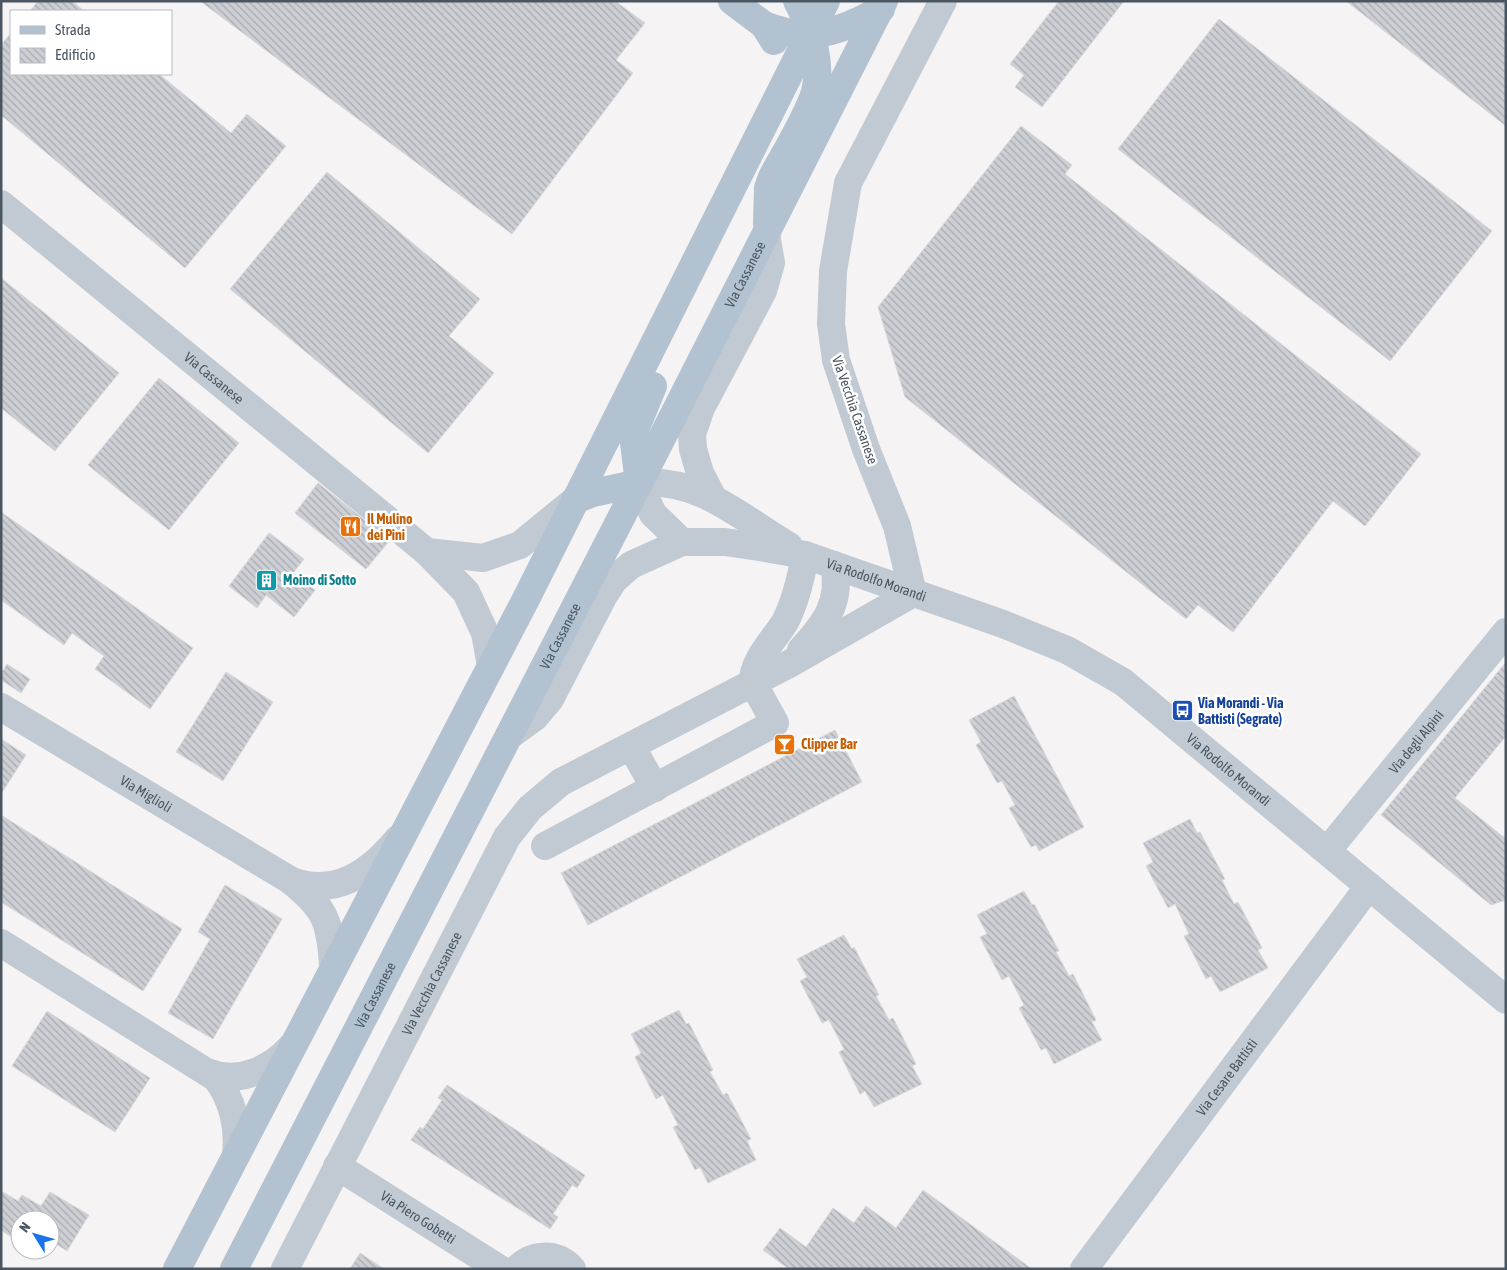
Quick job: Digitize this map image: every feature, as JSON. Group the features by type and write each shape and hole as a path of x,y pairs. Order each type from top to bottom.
{"main road":[{"path":"732,1 764,26 778,46 790,73"},
{"path":"766,234 768,188 816,88 817,74 810,34 804,13 797,1"},
{"path":"177,1269 401,834 491,666 826,1"},
{"path":"764,26 783,33 810,34 837,31 853,25 882,5"},
{"name":"Via Cassanese","path":"234,1269 639,483 882,5"},
{"path":"575,500 599,492 639,483 633,435 638,418 660,370 665,354 663,326"}],"street":[{"name":"Via Vecchia Cassanese","path":"285,1269 507,837 530,808 561,782 789,664 913,593 898,526 866,449 836,360 831,324 833,271 848,183 943,1"},
{"name":"Via Cassanese","path":"1,204 427,552 466,592 485,633 491,666"},
{"path":"713,498 698,468 693,450 692,434 701,408 763,291 770,263 766,234"},
{"name":"Via Rodolfo Morandi","path":"639,483 669,483 713,498 805,555"},
{"path":"639,483 654,514 682,542"},
{"path":"427,552 483,558 520,545 575,500"},
{"name":"Via Rodolfo Morandi","path":"509,736 535,717 547,704 603,596 614,580 631,564 682,542 702,540 805,555 1036,637 1098,666 1123,682 1506,1000"},
{"path":"545,846 775,723 753,683 757,666 785,621 796,596 805,555"},
{"path":"789,664 822,627 834,601 837,581 834,565"},
{"name":"Via degli Alpini","path":"1327,851 1506,632"},
{"name":"Via Miglioli","path":"1,707 290,880"},
{"path":"631,746 655,788"},
{"path":"290,880 308,887 318,887 351,879 384,856 401,834"},
{"path":"290,880 320,908 328,926 333,965"},
{"name":"Via Cesare Battisti","path":"1084,1269 1370,886"},
{"path":"1,943 210,1073 225,1091 235,1122 236,1155"},
{"path":"210,1073 227,1077 260,1070 276,1062 291,1047"},
{"name":"Via Piero Gobetti","path":"337,1166 500,1269"},
{"path":"517,1269 527,1260 550,1256 561,1260 572,1269"}],"building":[{"path":"38,1 72,1 83,10 31,10"},
{"path":"200,1 615,1 645,23 616,60 633,73 512,234"},
{"path":"1059,1 1124,1 1042,107 1015,87 1024,75 1010,64"},
{"path":"1346,1 1506,1 1506,126"},
{"path":"1219,19 1492,231 1390,361 1118,149"},
{"path":"10,34 10,75 160,75 231,133 247,114 286,146 185,268 1,115 1,45"},
{"path":"1021,126 1072,165 1065,174 1421,454 1365,526 1333,501 1233,632 1198,605 1186,619 905,397 878,307"},
{"path":"327,172 480,299 449,336 494,373 428,453 230,289"},
{"path":"1,278 119,373 55,451 1,408"},
{"path":"159,378 239,443 169,530 88,465"},
{"name":"Moino di Sotto","path":"318,483 390,540 366,569 295,513"},
{"name":"Moino di Sotto","path":"318,483 390,540 366,569 295,513"},
{"path":"1,512 193,648 150,709 95,669 104,656 72,633 64,645 1,600"},
{"name":"Moino di Sotto","path":"269,533 304,559 293,573 315,590 294,617 266,595 257,608 229,586"},
{"name":"Moino di Sotto","path":"269,533 304,559 293,573 315,590 294,617 266,595 257,608 229,586"},
{"path":"1506,662 1506,736 1455,798 1506,839 1506,900 1491,905 1381,815"},
{"path":"7,664 30,679 21,693 1,680 1,674"},
{"path":"226,672 273,702 223,781 176,752"},
{"path":"1014,696 1084,827 1039,851 1036,845 1031,847 1009,808 1015,805 1002,781 997,783 976,745 981,742 969,720"},
{"path":"835,730 862,782 588,925 561,873"},
{"path":"1,739 26,755 1,794"},
{"path":"1,815 182,929 143,991 1,902"},
{"path":"1190,819 1197,833 1200,832 1225,879 1222,880 1234,904 1238,902 1262,948 1258,950 1268,968 1220,992 1211,976 1206,979 1184,936 1189,934 1175,904 1168,908 1146,866 1153,862 1143,843"},
{"path":"225,885 282,919 213,1039 168,1013 210,939 198,932"},
{"path":"1024,891 1032,905 1034,904 1059,951 1056,952 1069,976 1073,974 1096,1020 1092,1022 1102,1040 1054,1064 1046,1048 1041,1050 1019,1008 1024,1005 1009,976 1002,980 980,937 987,934 977,915"},
{"path":"844,935 852,949 854,947 879,995 876,996 889,1020 893,1018 916,1064 912,1066 922,1084 874,1107 865,1091 860,1094 839,1052 844,1049 829,1020 822,1023 800,981 807,977 797,959"},
{"path":"679,1010 686,1024 689,1023 713,1070 710,1072 723,1095 727,1093 751,1139 747,1141 756,1160 708,1183 700,1167 695,1170 673,1127 678,1125 663,1095 656,1099 635,1057 641,1053 631,1034"},
{"path":"47,1011 150,1078 115,1132 12,1066"},
{"path":"447,1085 585,1175 577,1188 572,1185 553,1214 558,1217 550,1229 411,1140 420,1127 423,1129 442,1100 438,1098"},
{"path":"923,1190 1032,1269 789,1269 763,1250 780,1228 806,1247 833,1208 854,1223 866,1206 896,1228"},
{"path":"1,1191 18,1201 22,1195 41,1206 50,1192 89,1215 67,1251 60,1246 60,1210 10,1210 10,1236 2,1231 1,1233"},
{"path":"360,1253 384,1269 350,1269"}],"place":[{"name":"Il Mulino dei Pini","path":"351,527"},
{"name":"Moino di Sotto","path":"267,580"},
{"name":"Via Morandi - Via Battisti (Segrate)","path":"1182,711"},
{"name":"Clipper Bar","path":"785,744"}]}
